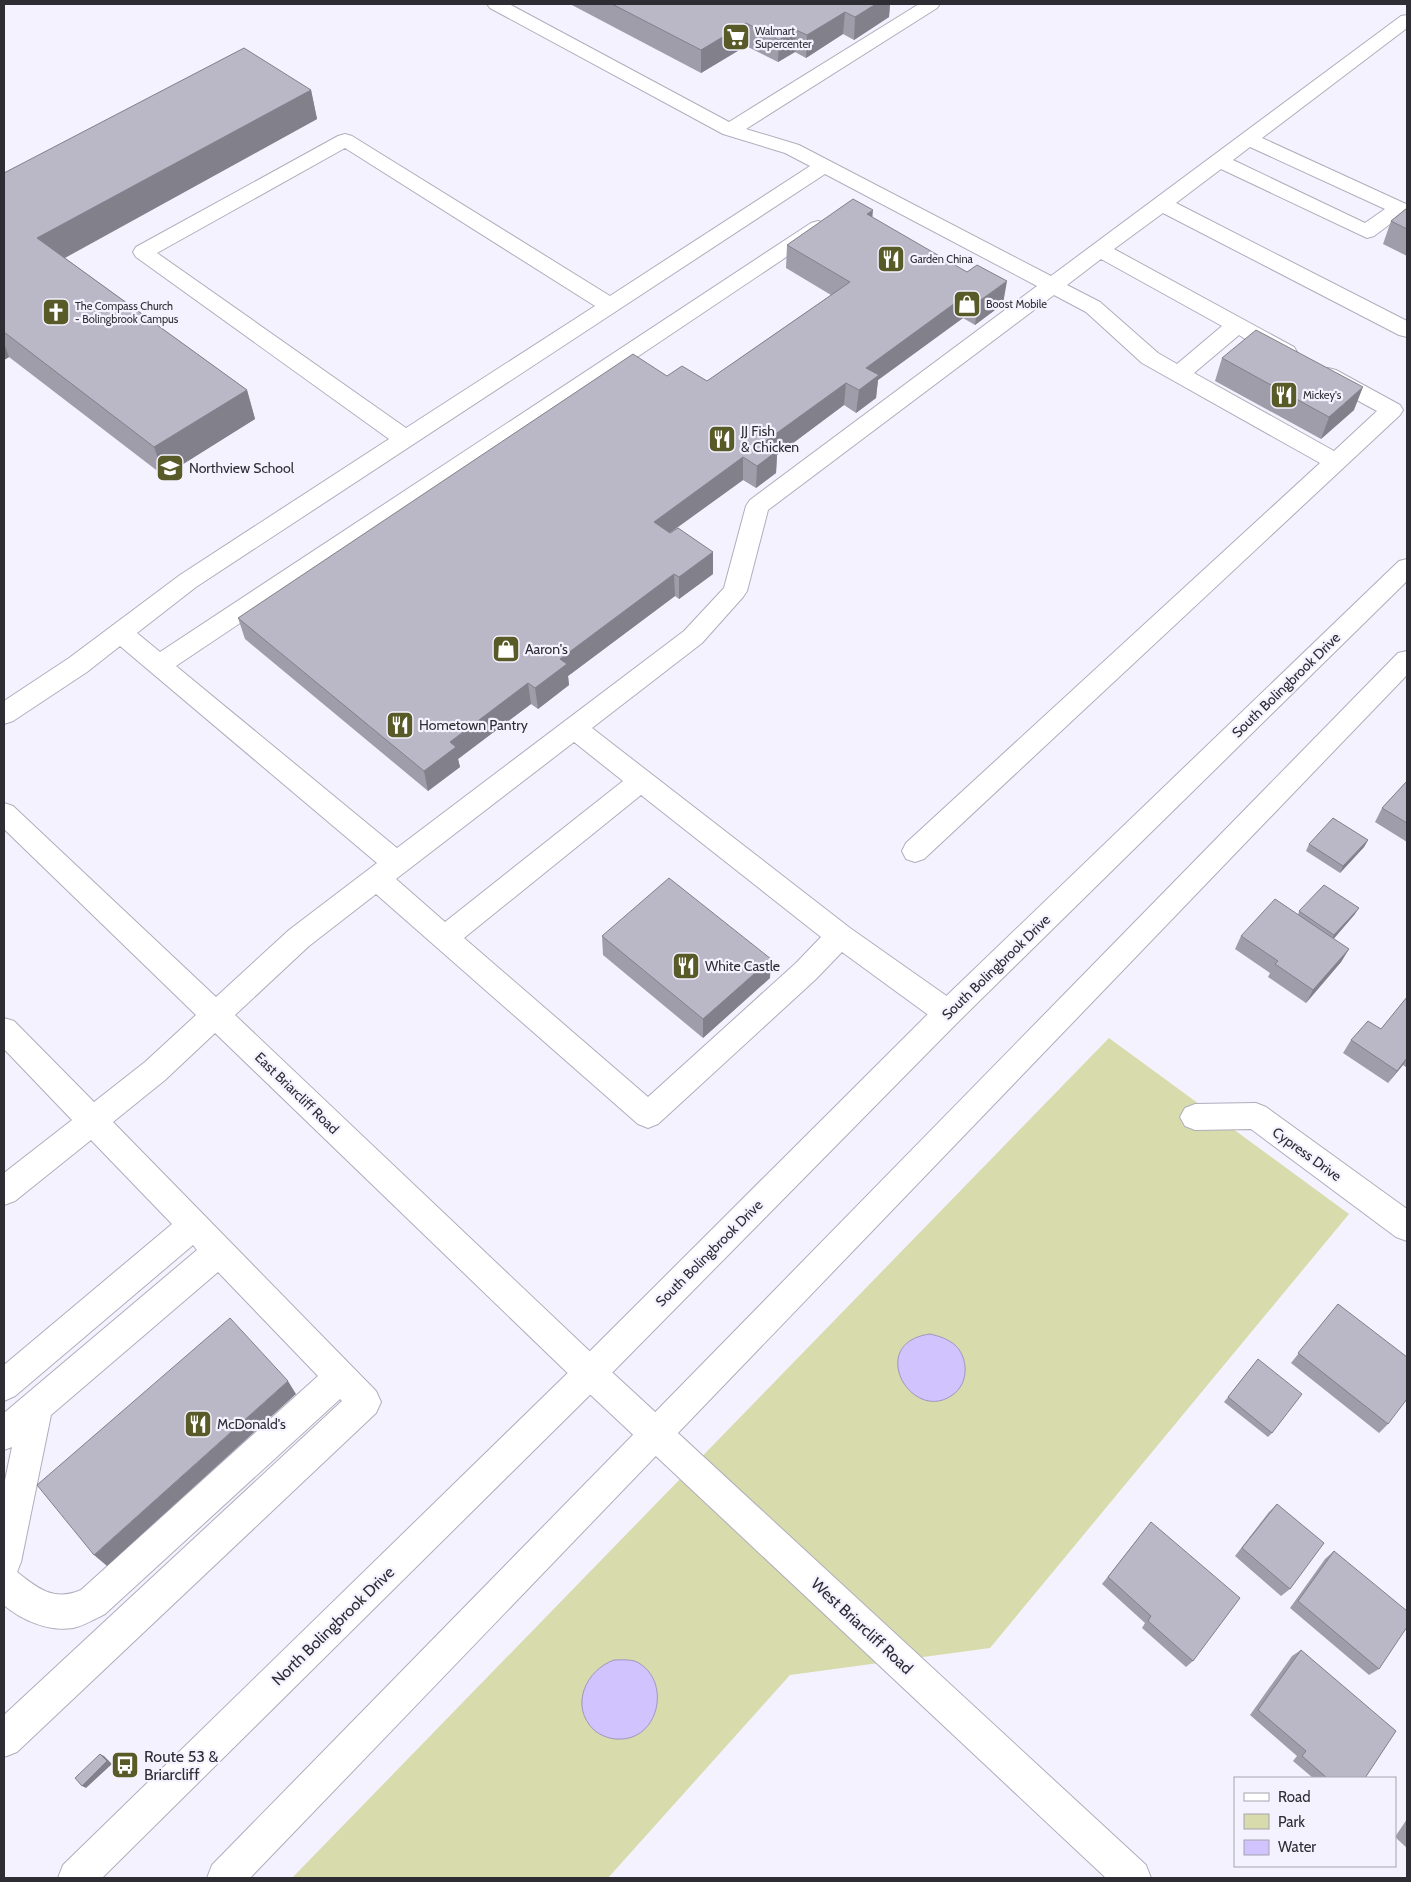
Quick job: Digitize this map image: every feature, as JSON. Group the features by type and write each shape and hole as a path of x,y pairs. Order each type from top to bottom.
{"main road":[{"path":"496,4 730,130 792,149 824,166 855,202 1051,286 1093,307 1150,358 1336,462"},
{"path":"730,130 931,4"},
{"path":"4,1191 156,1071 298,938 693,637 735,591 758,506 1407,20"},
{"path":"1220,160 1368,232 1399,208 1248,139"},
{"path":"405,440 143,252 346,140 610,306"},
{"path":"4,714 78,665 188,581 824,166"},
{"path":"159,664 855,202"},
{"path":"1162,204 1407,330"},
{"path":"915,851 1392,410 1100,250"},
{"path":"1179,374 1237,325"},
{"name":"South Bolingbrook Drive","path":"590,1373 948,1013 1407,567"},
{"path":"120,633 159,664 386,871 445,938 648,1115 806,970 840,936"},
{"path":"225,1878 1407,660"},
{"path":"574,728 840,936 948,1013"},
{"path":"445,938 642,780"},
{"name":"East Briarcliff Road","path":"4,814 590,1373"},
{"path":"4,1030 365,1402 4,1739"},
{"name":"Cypress Drive","path":"1195,1117 1256,1116 1407,1227"},
{"path":"4,1385 193,1226"},
{"path":"4,1434 218,1251"},
{"name":"West Briarcliff Road","path":"590,1373 1133,1878"},
{"name":"North Bolingbrook Drive","path":"76,1878 590,1373"},
{"path":"4,1583 28,1604 50,1610 73,1611 93,1602 341,1377"},
{"path":"4,1562 37,1405"}],"green space":[{"path":"1109,1038 1349,1214 990,1648 790,1675 608,1878 292,1878"}],"water":[{"path":"930,1334 943,1338 955,1345 962,1356 965,1369 965,1376 960,1388 955,1393 939,1401 924,1400 911,1392 902,1380 898,1366 900,1352 910,1341"},
{"path":"614,1660 637,1662 648,1670 654,1681 657,1694 652,1719 645,1729 635,1736 622,1739 603,1736 594,1730 587,1721 583,1710 584,1690 589,1680 604,1665"}],"building":[{"path":"612,4 876,4 855,17 845,12 807,35 796,30 779,40 746,23 701,50"},
{"name":"The Compass Church - Bolingbrook Campus","path":"244,48 311,90 37,238 247,390 154,447 4,332 4,173"},
{"path":"853,199 873,210 867,214 967,272 977,265 1007,281 978,302 966,295 866,368 879,375 859,390 846,383 763,443 777,451 757,466 743,457 654,522 670,533 678,528 713,552 679,577 674,574 560,659 567,664 535,688 528,683 450,742 456,747 424,771 238,618 633,354 667,376 682,366 707,381 850,282 787,245"},
{"path":"1407,208 1407,229 1391,221"},
{"path":"1256,330 1363,387 1329,417 1222,358"},
{"path":"1407,781 1407,823 1382,808"},
{"path":"1333,818 1368,840 1343,866 1309,844"},
{"name":"White Castle","path":"669,878 771,959 703,1019 602,936"},
{"path":"1324,885 1359,908 1334,935 1299,911"},
{"path":"1275,899 1349,949 1313,990 1275,964 1278,961 1241,936"},
{"path":"1407,997 1407,1058 1397,1071 1351,1040 1368,1021 1381,1029"},
{"path":"1338,1304 1407,1357 1407,1399 1388,1424 1298,1353"},
{"name":"McDonald's","path":"230,1318 288,1381 94,1555 37,1485"},
{"path":"1258,1359 1302,1394 1272,1433 1228,1397"},
{"path":"1277,1504 1324,1543 1290,1589 1242,1548"},
{"path":"1151,1522 1240,1598 1193,1661 1148,1621 1151,1616 1108,1577"},
{"path":"1334,1551 1407,1611 1407,1627 1379,1669 1298,1601"},
{"path":"1301,1650 1396,1731 1366,1777 1326,1777 1302,1756 1306,1751 1258,1710"},
{"path":"100,1754 107,1761 82,1786 75,1778"}],"place":[{"name":"Walmart Supercenter","path":"736,37"},
{"name":"Garden China","path":"891,259"},
{"name":"Boost Mobile","path":"967,304"},
{"name":"The Compass Church - Bolingbrook Campus","path":"56,312"},
{"name":"Mickey's","path":"1284,395"},
{"name":"JJ Fish & Chicken","path":"722,439"},
{"name":"Northview School","path":"170,468"},
{"name":"Aaron's","path":"506,649"},
{"name":"Hometown Pantry","path":"400,725"},
{"name":"White Castle","path":"686,966"},
{"name":"McDonald's","path":"198,1424"},
{"name":"Route 53 & Briarcliff","path":"125,1765"}]}
